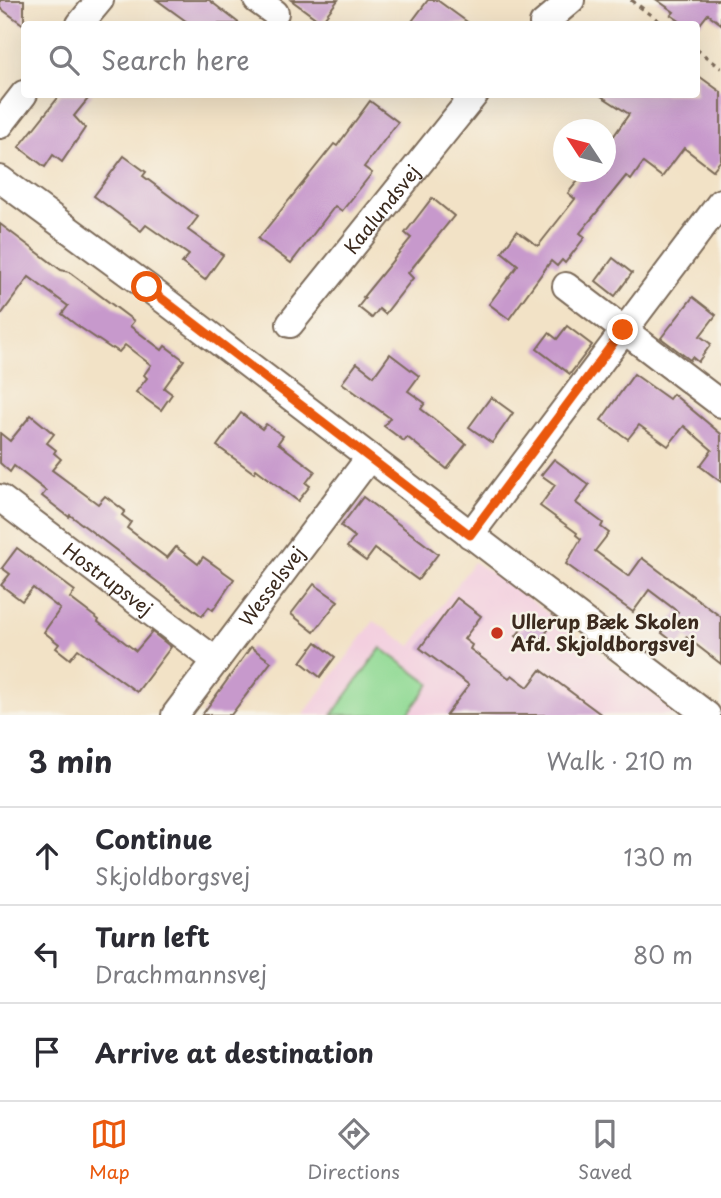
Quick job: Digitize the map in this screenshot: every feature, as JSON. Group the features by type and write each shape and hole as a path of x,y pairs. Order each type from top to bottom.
{"street":[{"path":"82,21 100,0"},
{"path":"546,21 571,0"},
{"path":"0,125 21,98"},
{"name":"Kaalundsvej","path":"289,324 472,98"},
{"path":"0,179 158,295 706,715"},
{"path":"470,535 721,202"},
{"path":"566,286 721,404"},
{"name":"Wesselsvej","path":"175,715 369,458"},
{"name":"Hostrupsvej","path":"0,498 216,660"}],"path":[{"path":"631,0 659,21"},
{"path":"700,52 721,68"}],"shaded area":[{"name":"Ullerup Bæk Skolen Afd. Skjoldborgsvej","path":"474,562 512,586 681,715 303,715 374,621 411,646"}],"green space":[{"path":"381,648 430,684 407,715 332,715"}],"building":[{"path":"0,0 24,0 24,21 21,23 0,8"},
{"path":"157,0 209,0 236,21 186,21"},
{"path":"291,0 338,0 320,21"},
{"path":"428,0 437,0 466,21 412,21"},
{"path":"657,0 721,0 721,24 708,14 700,24 700,21 680,21 671,15 674,12"},
{"path":"700,77 721,92 721,160 713,170 684,148 662,177 643,163 631,180 626,176 580,233 585,237 565,263 562,260 557,266 551,261 509,319 489,304 518,265 502,252 517,231 538,246 575,199 568,193 577,182 616,182 616,133 629,114 604,98 700,98"},
{"path":"58,98 89,98 74,116 85,128 62,162 53,155 45,167 19,147"},
{"path":"370,101 398,122 364,167 372,173 342,211 335,206 291,263 258,239 334,144 337,146"},
{"path":"124,156 146,172 143,176 198,217 188,230 223,255 205,280 182,263 189,255 146,225 141,231 94,196"},
{"path":"432,198 454,216 408,273 413,278 385,314 379,309 372,318 358,307 365,298 363,297 411,238 405,233"},
{"path":"0,224 134,321 130,326 162,350 165,346 184,360 164,388 172,394 161,410 136,392 147,378 144,375 151,365 125,345 119,352 75,324 62,314 68,306 29,277 0,316"},
{"path":"613,258 632,273 615,296 596,281"},
{"path":"693,297 716,315 700,336 711,344 698,362 692,357 690,360 661,338"},
{"path":"567,326 592,345 570,374 537,349 549,333 557,339"},
{"path":"390,354 419,376 408,391 425,403 421,409 466,444 447,469 407,437 404,441 384,426 390,418 342,383 357,363 374,376"},
{"path":"634,374 669,399 673,394 721,434 721,482 700,466 712,450 684,426 668,446 639,425 628,439 601,420"},
{"path":"491,397 513,413 492,443 469,427"},
{"path":"241,413 262,429 266,424 283,436 278,443 315,471 306,483 310,486 298,501 256,469 254,473 217,446"},
{"path":"31,415 54,434 47,443 56,450 54,453 61,459 52,470 98,504 105,496 125,511 122,515 131,522 127,528 167,558 176,547 198,564 203,557 234,579 213,610 209,607 202,616 42,496 46,491 14,466 10,472 0,463 0,433 10,441"},
{"path":"554,459 589,485 576,503 603,523 601,527 609,533 595,551 629,576 642,558 721,617 721,664 686,637 679,646 662,633 678,612 649,590 633,612 566,564 581,539 577,533 540,506 555,485 541,475"},
{"path":"363,497 438,554 418,580 375,549 366,561 347,547 355,537 341,526"},
{"path":"17,548 75,591 70,598 136,651 152,632 171,647 137,692 78,649 70,659 56,648 59,644 44,632 60,609 33,588 22,601 1,585 10,574 2,568"},
{"path":"314,584 338,601 314,632 291,614"},
{"path":"457,598 481,616 464,639 472,645 470,649 509,678 512,675 528,687 541,670 602,715 446,715 469,685 420,648"},
{"path":"531,617 548,630 533,649 516,636"},
{"path":"316,642 335,657 320,677 301,662"},
{"path":"251,647 271,662 231,715 202,715"}],"place":[{"name":"Ullerup Bæk Skolen Afd. Skjoldborgsvej","path":"497,633"}],"route":[{"path":"147,287 470,535 623,330"}]}
